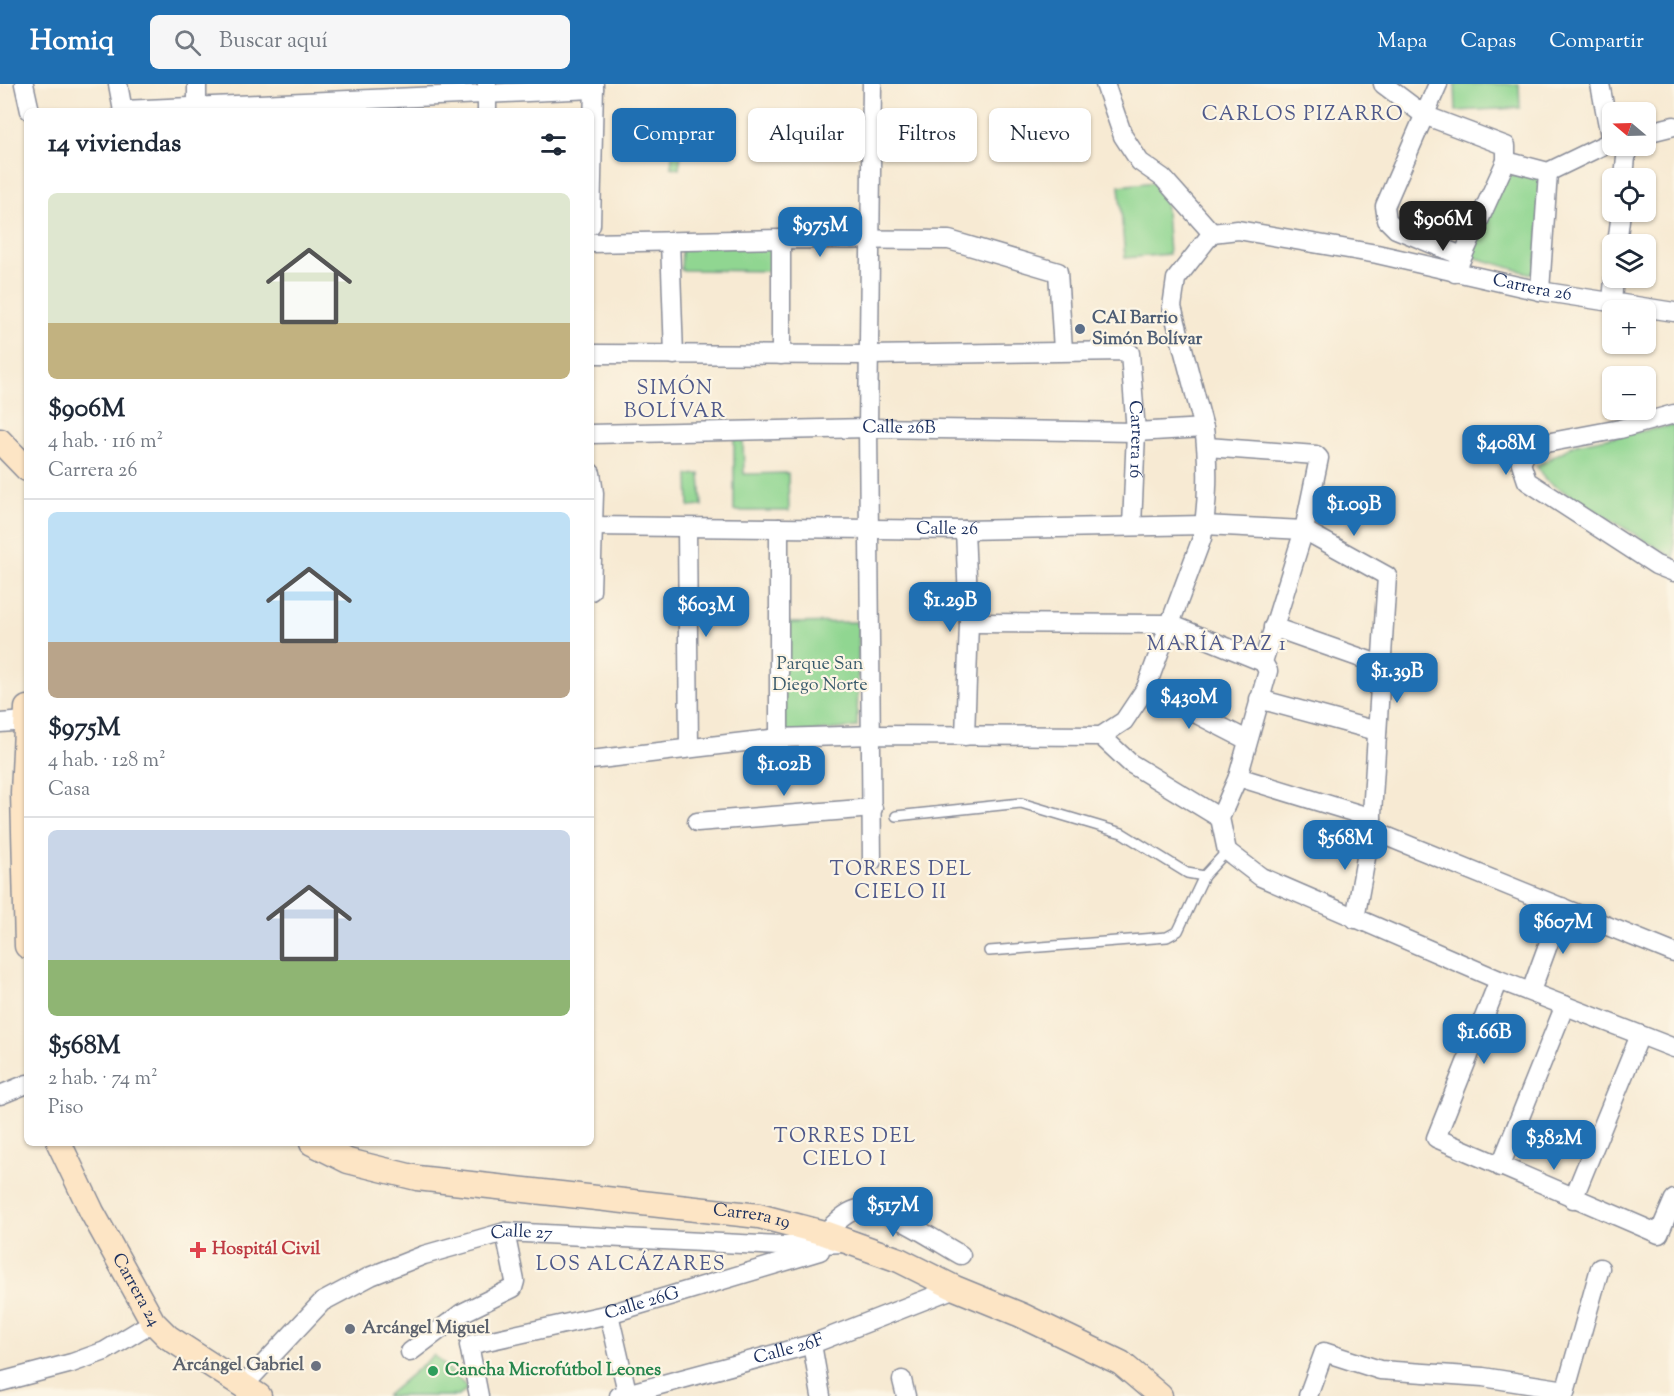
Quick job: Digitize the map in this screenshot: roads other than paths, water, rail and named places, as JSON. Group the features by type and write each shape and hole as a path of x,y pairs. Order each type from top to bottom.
{"street":[{"path":"24,84 29,108"},
{"path":"118,84 122,108"},
{"path":"197,84 197,108"},
{"path":"872,84 868,241 869,529 873,735 872,861"},
{"path":"594,760 779,738 873,735 1101,736 1124,721 1146,687 1204,525 1206,437 1172,307 1176,279 1212,233 1163,178 1140,162 1123,136 1105,84"},
{"path":"1383,84 1424,115 1548,172 1602,149"},
{"path":"1438,84 1385,206 1387,220 1396,229 1459,264 1506,154"},
{"path":"1600,84 1605,102"},
{"path":"264,108 388,105 594,86 594,108"},
{"path":"1656,130 1674,126"},
{"path":"1540,291 1548,172"},
{"name":"Carrera 26","path":"1212,233 1238,230 1377,254 1459,264 1540,291 1602,300"},
{"path":"781,239 781,354"},
{"path":"594,243 781,239 950,240 1055,270 1060,275 1063,350 870,355 594,354"},
{"path":"670,241 674,356"},
{"name":"Carrera 26","path":"1656,309 1674,312"},
{"name":"Carrera 16","path":"1063,350 1130,353 1136,432 1132,526"},
{"path":"1674,414 1620,429 1530,446 1521,463 1527,481 1656,565 1674,572"},
{"name":"Calle 26B","path":"594,435 868,428 1136,432 1206,437 1318,456 1304,530"},
{"path":"0,441 24,466"},
{"name":"Calle 26","path":"594,527 965,530 1204,525 1304,530"},
{"path":"687,528 689,748"},
{"path":"779,528 779,738"},
{"path":"965,530 969,623 965,736"},
{"path":"1263,662 1304,530 1387,576 1371,824 1354,919"},
{"path":"969,623 1170,624 1263,662 1268,671 1238,777 1220,818 1227,851 1261,877 1354,919 1499,980 1674,1048"},
{"path":"1273,627 1381,665"},
{"path":"1146,687 1247,740"},
{"path":"1259,699 1377,731"},
{"path":"0,723 24,716"},
{"path":"1101,736 1130,763 1220,818"},
{"path":"24,768 24,832"},
{"path":"1238,777 1371,824 1674,953"},
{"path":"697,822 873,808"},
{"path":"1531,991 1562,907"},
{"path":"1499,980 1436,1138 1659,1234 1674,1199"},
{"path":"1500,1167 1565,1005"},
{"path":"1574,1199 1640,1035"},
{"path":"0,1095 24,1085"},
{"name":"Carrera 24","path":"60,1146 92,1212 153,1322 168,1336 252,1390"},
{"name":"Carrera 19","path":"318,1146 348,1161 417,1178 759,1216 824,1233 899,1260 955,1288 1021,1314 1120,1363 1160,1396"},
{"path":"824,1233 856,1209 867,1209 882,1212 961,1255"},
{"path":"410,1352 462,1313 513,1288 514,1281 505,1232"},
{"name":"Calle 27","path":"252,1390 322,1302 371,1276 424,1255 505,1232 779,1246 848,1243"},
{"name":"Calle 26G","path":"479,1396 469,1346 609,1314 848,1243"},
{"path":"1308,1396 1324,1352 1380,1370 1483,1377 1565,1393 1600,1268"},
{"name":"Calle 26F","path":"625,1395 812,1344 955,1288"},
{"path":"609,1314 625,1395"},
{"path":"0,1382 72,1363 105,1351 153,1322"},
{"path":"812,1344 821,1396"}],"lane":[{"path":"896,816 1021,803 1122,833 1187,873 1204,876"},
{"path":"989,951 1167,937 1178,931 1204,876 1227,851"}],"place":[{"name":"CAI Barrio Simón Bolívar","path":"1080,329"},
{"name":"Hospitál Civil","path":"198,1250"},
{"name":"Arcángel Miguel","path":"350,1329"},
{"name":"Arcángel Gabriel","path":"316,1366"},
{"name":"Cancha Microfútbol Leones","path":"433,1371"}],"district":[{"name":"CARLOS PIZARRO","path":"1303,115"},
{"name":"SIMÓN BOLÍVAR","path":"675,400"},
{"name":"MARÍA PAZ 1","path":"1217,645"},
{"name":"TORRES DEL CIELO II","path":"901,882"},
{"name":"TORRES DEL CIELO I","path":"845,1148"},
{"name":"LOS ALCÁZARES","path":"631,1265"}],"park label":[{"name":"Parque San Diego Norte","path":"820,675"}]}
